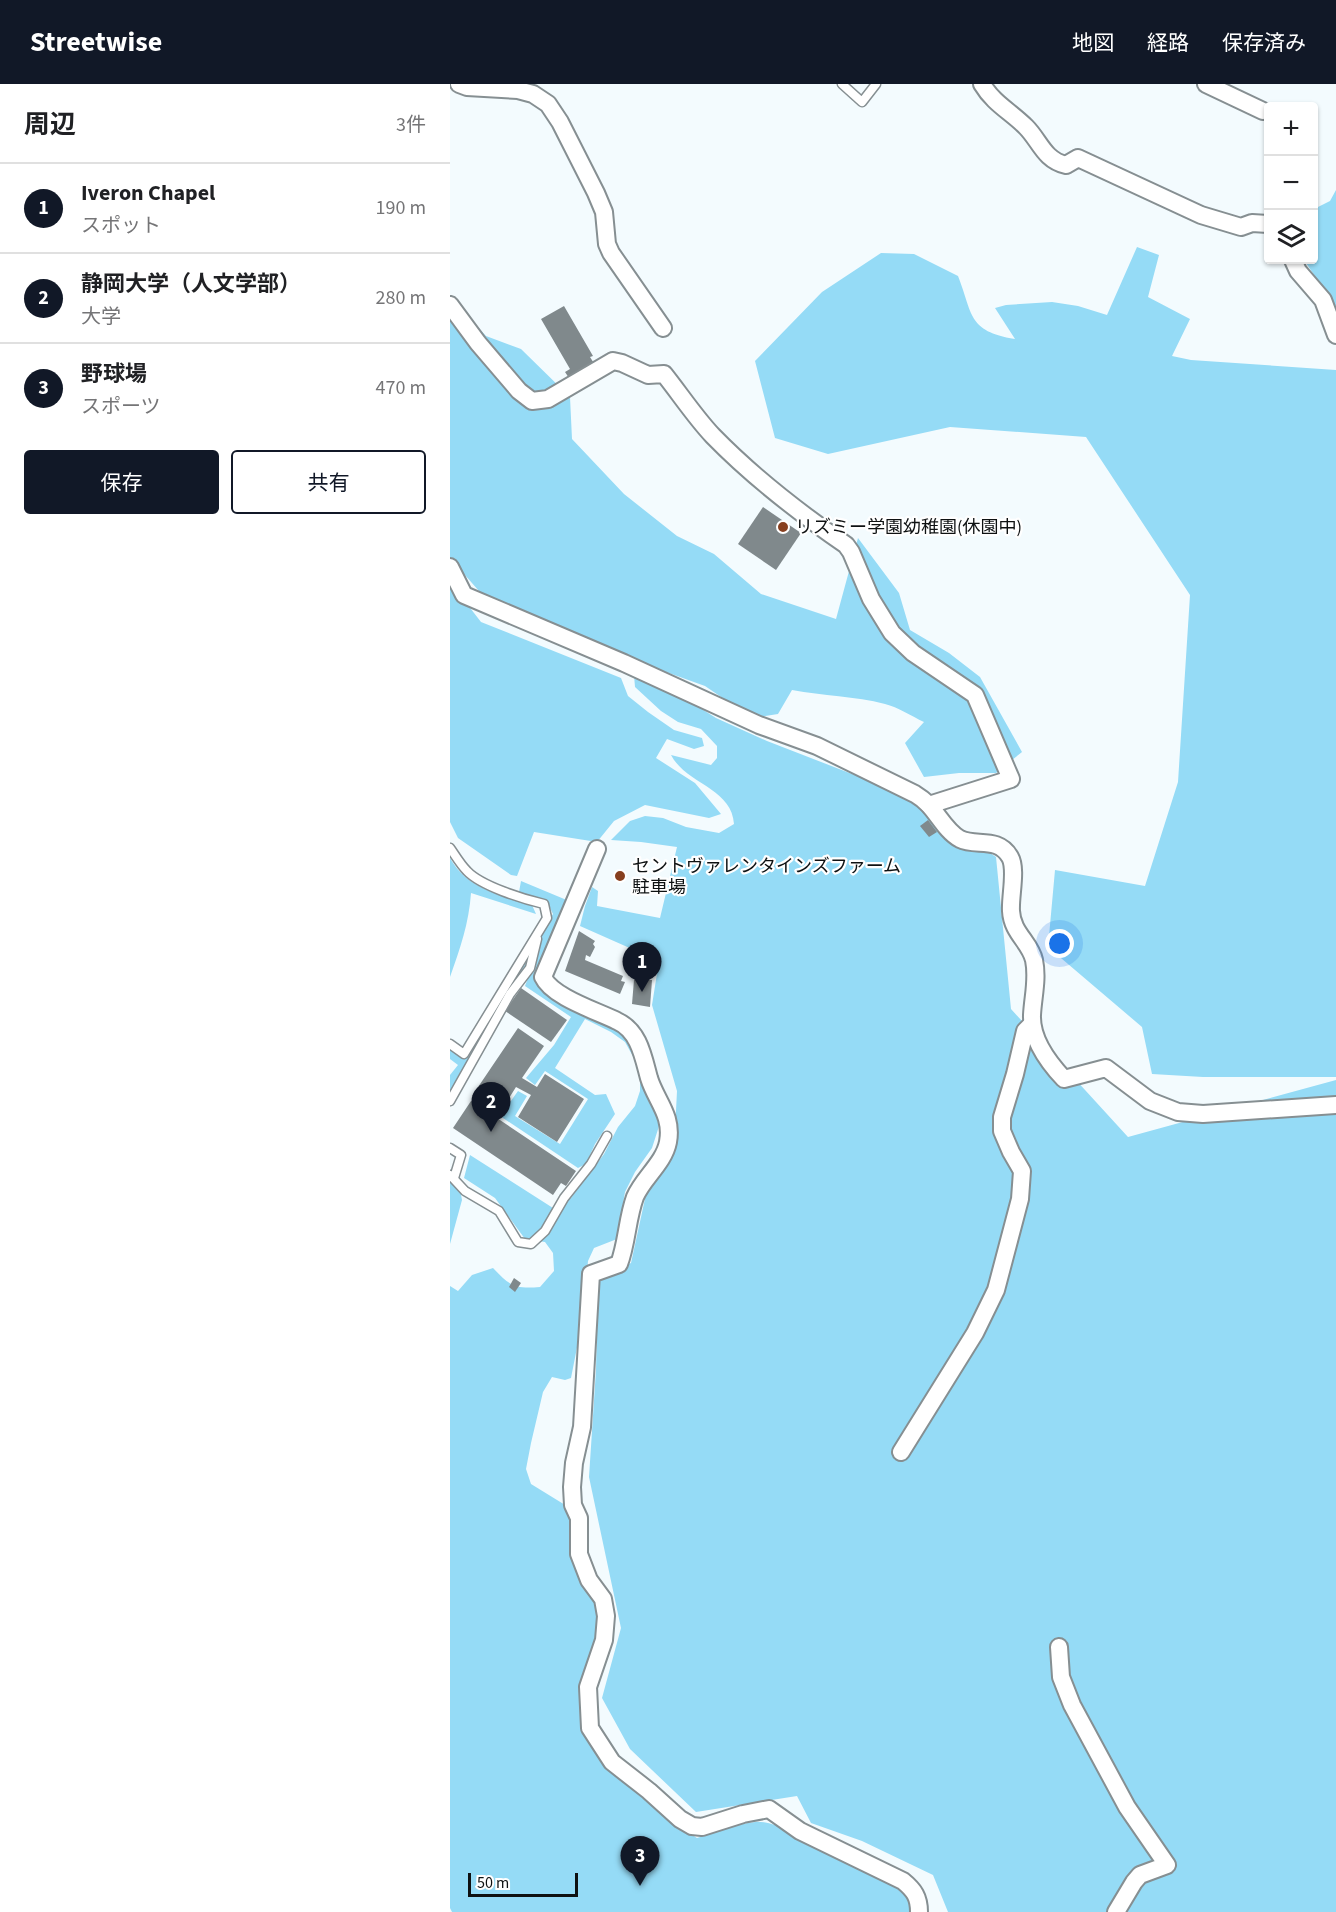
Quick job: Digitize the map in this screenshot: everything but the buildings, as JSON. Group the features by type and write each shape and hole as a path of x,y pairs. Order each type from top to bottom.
{"street":[{"path":"459,84 466,87 518,90 533,94 548,104 560,123 604,212 607,244 611,254 663,328"},
{"path":"982,84 990,98 1027,127 1047,155 1058,163 1066,165 1078,158 1201,215 1241,227 1252,223 1264,224"},
{"path":"1206,84 1263,111"},
{"path":"1295,264 1298,271 1323,300 1336,335"},
{"path":"450,305 519,392 532,401 548,399 613,362 622,363 648,375 664,374 712,434 752,473 790,505 846,545 871,599 892,633 913,653 975,695 1011,779 929,805"},
{"path":"450,567 464,595 624,663 759,725 817,746 915,794 929,805 953,834 962,840 987,842 1002,848 1009,855 1012,864 1013,926 1034,957 1036,971 1032,1024 1046,1060 1064,1079 1106,1068 1150,1101 1178,1112 1203,1114 1336,1105"},
{"path":"597,849 543,977 546,984 557,993 624,1024 637,1039 647,1062 650,1078 667,1114 669,1139 666,1149 636,1194 628,1216 619,1264 591,1274 582,1427 574,1463 572,1487 573,1505 579,1518 579,1554 589,1580 603,1599 606,1616 604,1640 588,1687 590,1728 612,1762 680,1819 692,1826 702,1827 743,1814 769,1809 800,1831 903,1881 918,1897 919,1912"},
{"path":"901,1452 975,1333 996,1290 1020,1199 1022,1171 1002,1131 1002,1117 1016,1074 1025,1031 1032,1024"},
{"path":"1059,1647 1061,1677 1072,1705 1127,1807 1167,1865 1140,1875 1116,1912"}],"lane":[{"path":"842,84 862,102 876,84"},
{"path":"450,848 468,872 492,886 526,900 544,904 548,918 464,1054 450,1044"},
{"path":"450,1101 510,994 530,968 542,926"},
{"path":"450,1148 461,1155 452,1177 465,1191 499,1210 518,1242 531,1244 545,1231 564,1198 591,1164 607,1136"}],"shaded area":[{"path":"1336,190 1336,312 1335,306 1307,264 1318,264 1318,207 1330,201"},
{"path":"1137,247 1159,255 1148,297 1190,319 1172,356 1191,360 1336,370 1336,1077 1203,1077 1152,1074 1142,1027 1048,947 1055,870 1145,886 1178,782 1190,595 1086,437 950,427 828,454 775,438 755,361 822,292 881,253 914,254 958,276 970,311 980,326 999,336 1015,339 995,308 1006,305 1052,302 1078,306 1107,315"},
{"path":"450,307 460,308 486,336 521,349 570,397 572,439 624,494 677,536 714,554 761,594 836,619 858,538 899,593 910,630 949,653 980,677 1022,752 996,773 959,773 924,777 905,743 924,722 895,707 862,699 792,690 778,714 752,718 705,686 602,649 486,599 450,558"},
{"path":"450,582 481,622 621,678 628,696 648,712 674,730 702,738 704,746 694,749 667,739 656,758 695,783 721,814 709,818 645,805 614,821 597,842 534,832 517,876 511,875 458,838 450,822"},
{"path":"634,675 649,684 686,699 716,718 767,741 901,793 996,857 1011,1009 1128,1137 1336,1080 1336,1912 948,1912 933,1875 862,1841 811,1823 797,1796 696,1812 630,1749 602,1698 621,1628 589,1477 596,1370 598,1279 631,1263 648,1185 674,1150 677,1091 652,1005 659,961 580,926 592,887 598,891 597,906 660,918 677,847 611,840 630,821 645,816 663,818 686,827 719,833 734,824 725,802 687,773 671,755 711,765 717,758 717,746 701,729 678,722 661,711 635,687"},
{"path":"450,858 457,869 475,884 496,894 532,905 536,914 471,893 461,946 450,977"},
{"path":"521,881 569,901 536,973 617,1028 635,1045 661,1120 652,1148 635,1172 625,1192 617,1239 594,1248 588,1261 583,1317 571,1378 565,1380 552,1377 543,1392 526,1469 531,1484 570,1508 602,1616 583,1687 607,1766 628,1786 647,1798 672,1822 697,1838 733,1826 755,1822 769,1823 787,1829 832,1850 909,1894 911,1912 452,1912 450,1908 450,1286 458,1291 472,1275 493,1268 513,1285 540,1287 554,1271 553,1253 545,1242 525,1239 495,1198 464,1178 470,1155 553,1208 571,1198 604,1154 618,1127 635,1106 640,1091 640,1069 625,1042 585,1019 555,1068 595,1095 606,1094 615,1114 595,1144 586,1164 578,1168 500,1116 518,1091 527,1096 515,1116 560,1144 588,1099 545,1071 535,1085 526,1078 554,1045 571,1017 525,986 543,930 553,914 546,900 519,892"},
{"path":"534,941 525,969 450,1094 450,1075 458,1065 450,1059 450,1047 464,1055"},
{"path":"450,1180 460,1189 462,1200 450,1244"}],"place":[{"name":"リズミー学園幼稚園(休園中)","path":"783,527"},
{"name":"セントヴァレンタインズファーム 駐車場","path":"620,876"},
{"name":"Iveron Chapel","path":"642,992"},
{"name":"静岡大学（人文学部）","path":"491,1132"},
{"name":"野球場","path":"640,1886"}]}
